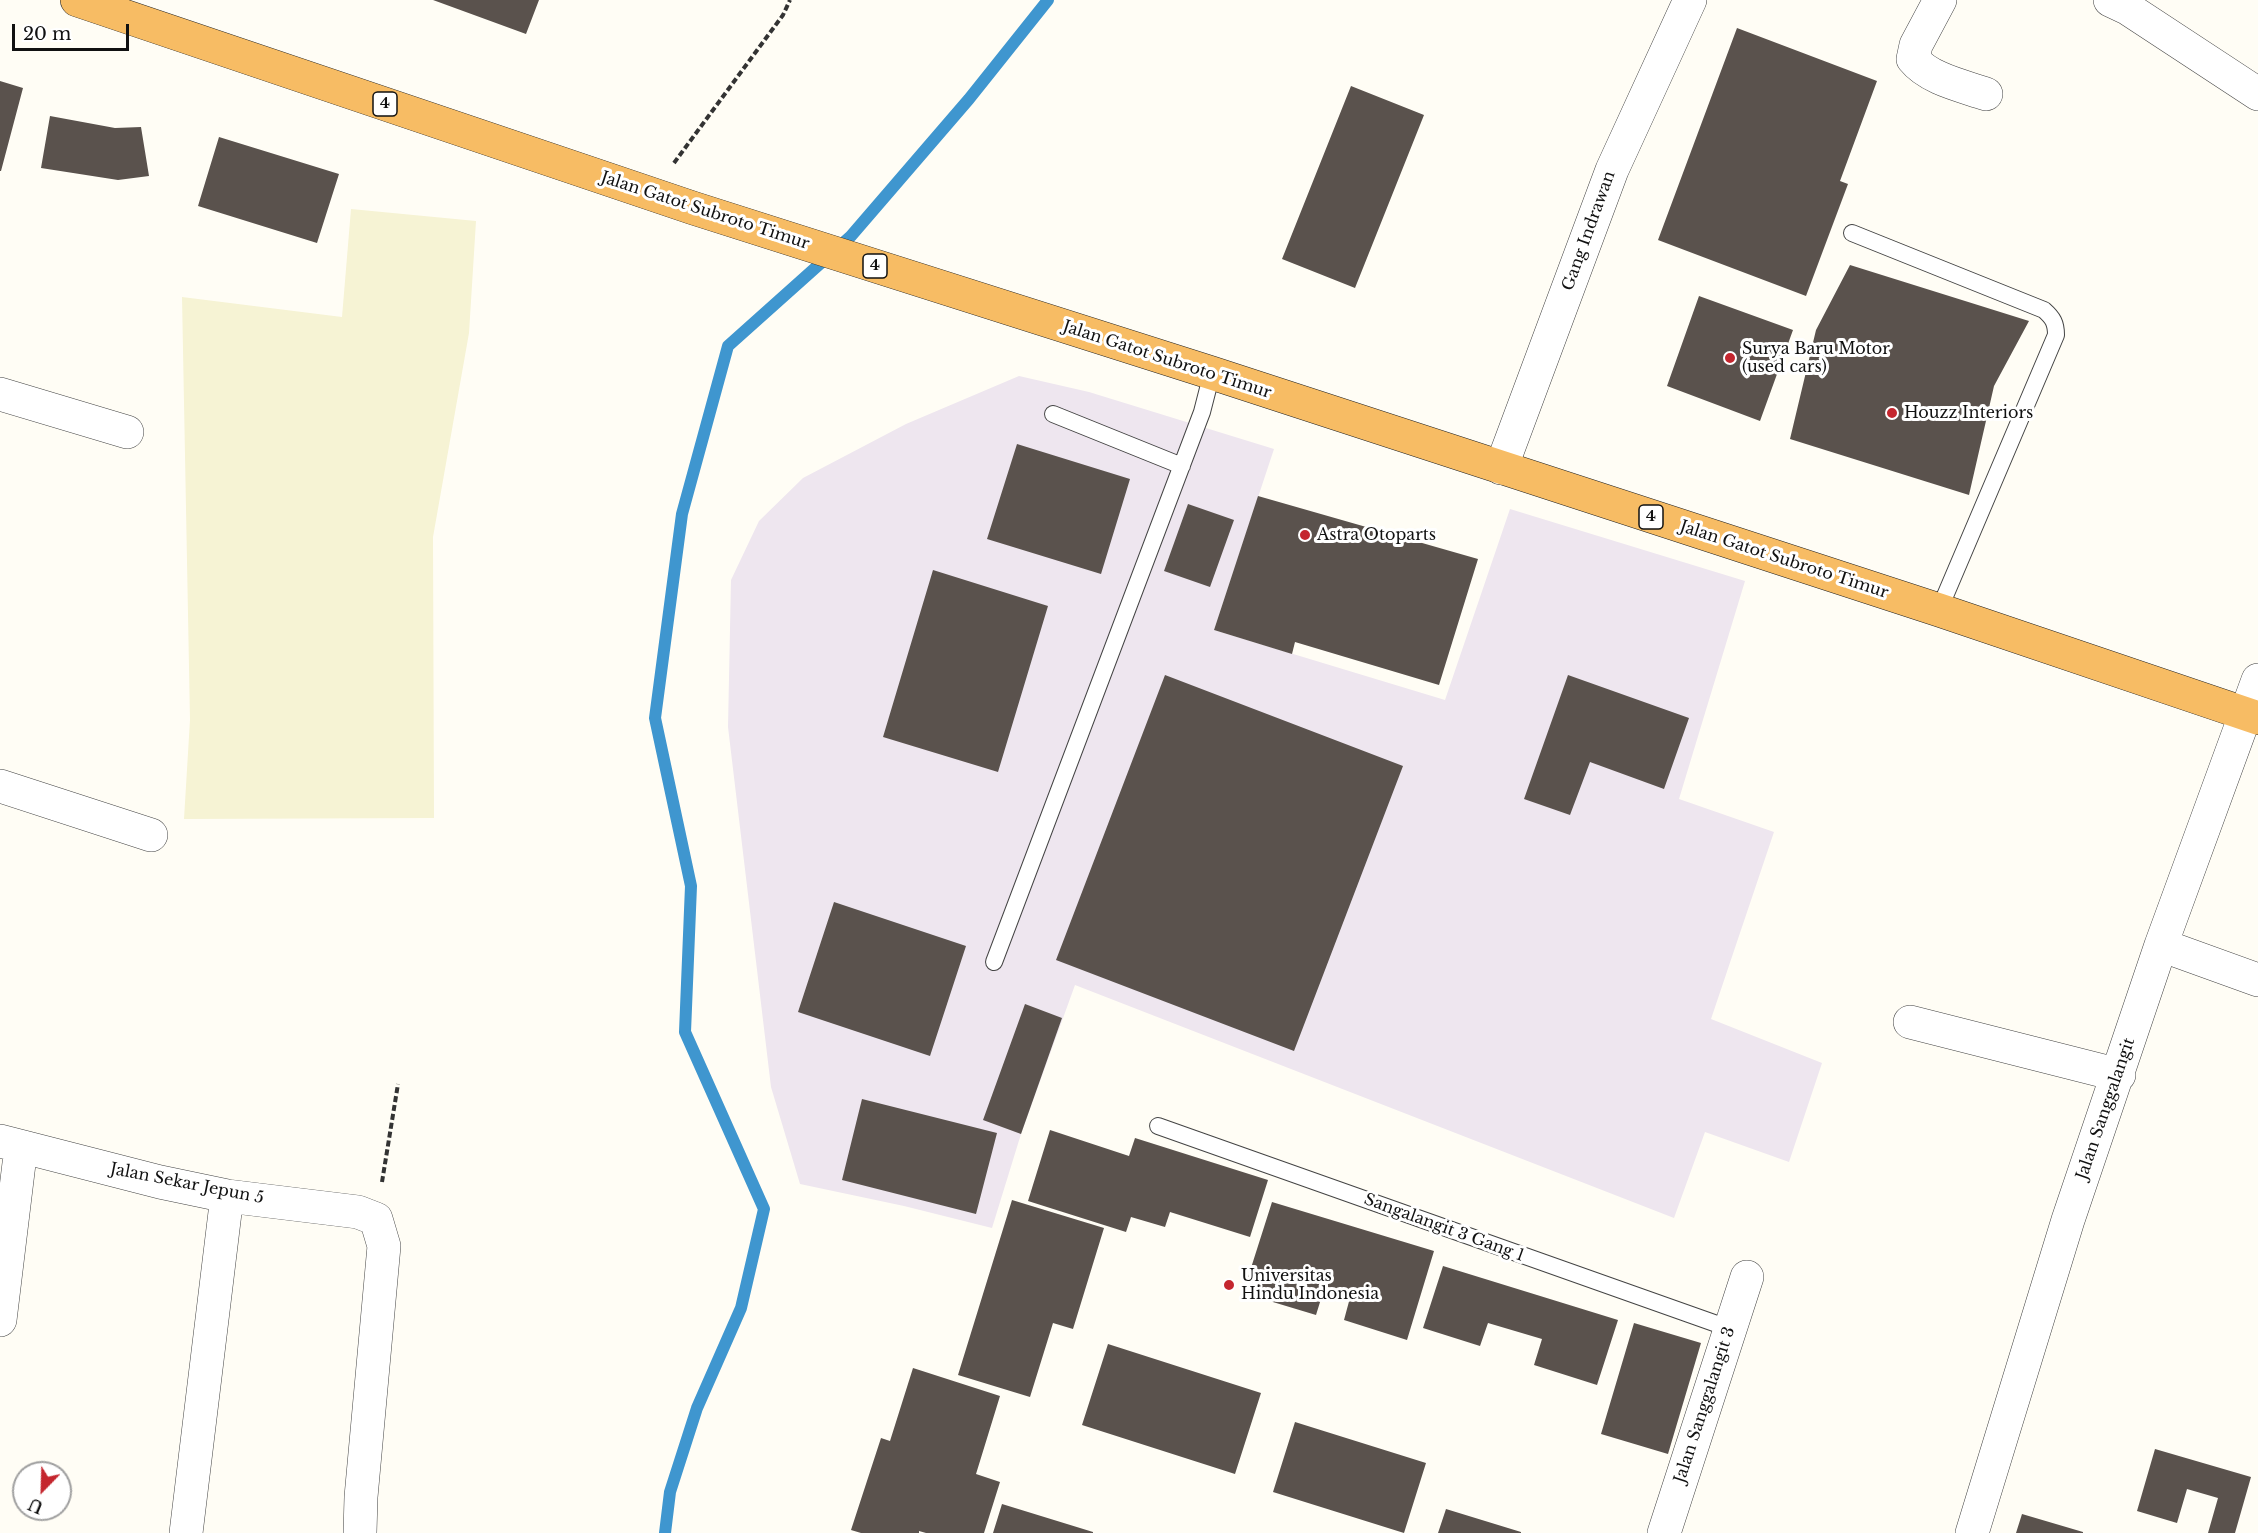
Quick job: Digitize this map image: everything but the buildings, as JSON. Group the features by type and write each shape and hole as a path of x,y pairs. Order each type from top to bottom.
{"highway":[{"name":"Jalan Gatot Subroto Timur","path":"77,0 693,208 1212,373 1939,610 2254,701"}],"street":[{"name":"Gang Indrawan","path":"1501,468 1612,170 1690,0"},
{"path":"1940,0 1916,45 1913,59 1937,76 1986,94"},
{"path":"2110,0 2127,8 2258,94"},
{"path":"0,393 127,432"},
{"name":"Jalan Sanggalangit","path":"1972,1533 2068,1220 2162,945 2254,701"},
{"path":"0,786 151,835"},
{"path":"2162,945 2258,981"},
{"path":"1910,1022 2119,1075"},
{"path":"0,1320 11,1144"},
{"name":"Jalan Sekar Jepun 5","path":"11,1144 160,1182 227,1196 358,1212 376,1219"},
{"path":"186,1533 227,1196"},
{"path":"360,1533 361,1497 384,1246 376,1219"},
{"name":"Jalan Sanggalangit 3","path":"1664,1533 1747,1277"}],"lane":[{"path":"1852,233 2044,310 2052,317 2056,326 2056,335 1939,610"},
{"path":"994,963 1202,412 1212,373"},
{"path":"1053,414 1182,466"},
{"name":"Sangalangit 3 Gang 1","path":"1158,1126 1731,1329"}],"path":[{"path":"652,193 783,15 790,0"},
{"path":"376,1219 398,1084"}],"shaded area":[{"path":"351,209 476,221 469,333 433,537 434,818 184,819 190,720 182,297 342,317"},
{"path":"1019,376 1089,392 1274,449 1214,630 1445,700 1510,509 1745,581 1679,799 1774,832 1711,1019 1822,1063 1789,1162 1705,1132 1674,1218 1075,985 1021,1134 992,1228 800,1184 771,1087 728,727 731,580 759,521 803,478 906,424"}],"waterway":[{"path":"665,1533 670,1492 697,1408 741,1308 764,1209 685,1032 691,886 655,718 682,514 728,346 851,236 969,99 1048,0"}],"place":[{"name":"Surya Baru Motor (used cars)","path":"1730,358"},
{"name":"Houzz Interiors","path":"1892,413"},
{"name":"Astra Otoparts","path":"1305,535"},
{"name":"Universitas Hindu Indonesia","path":"1229,1285"}]}
